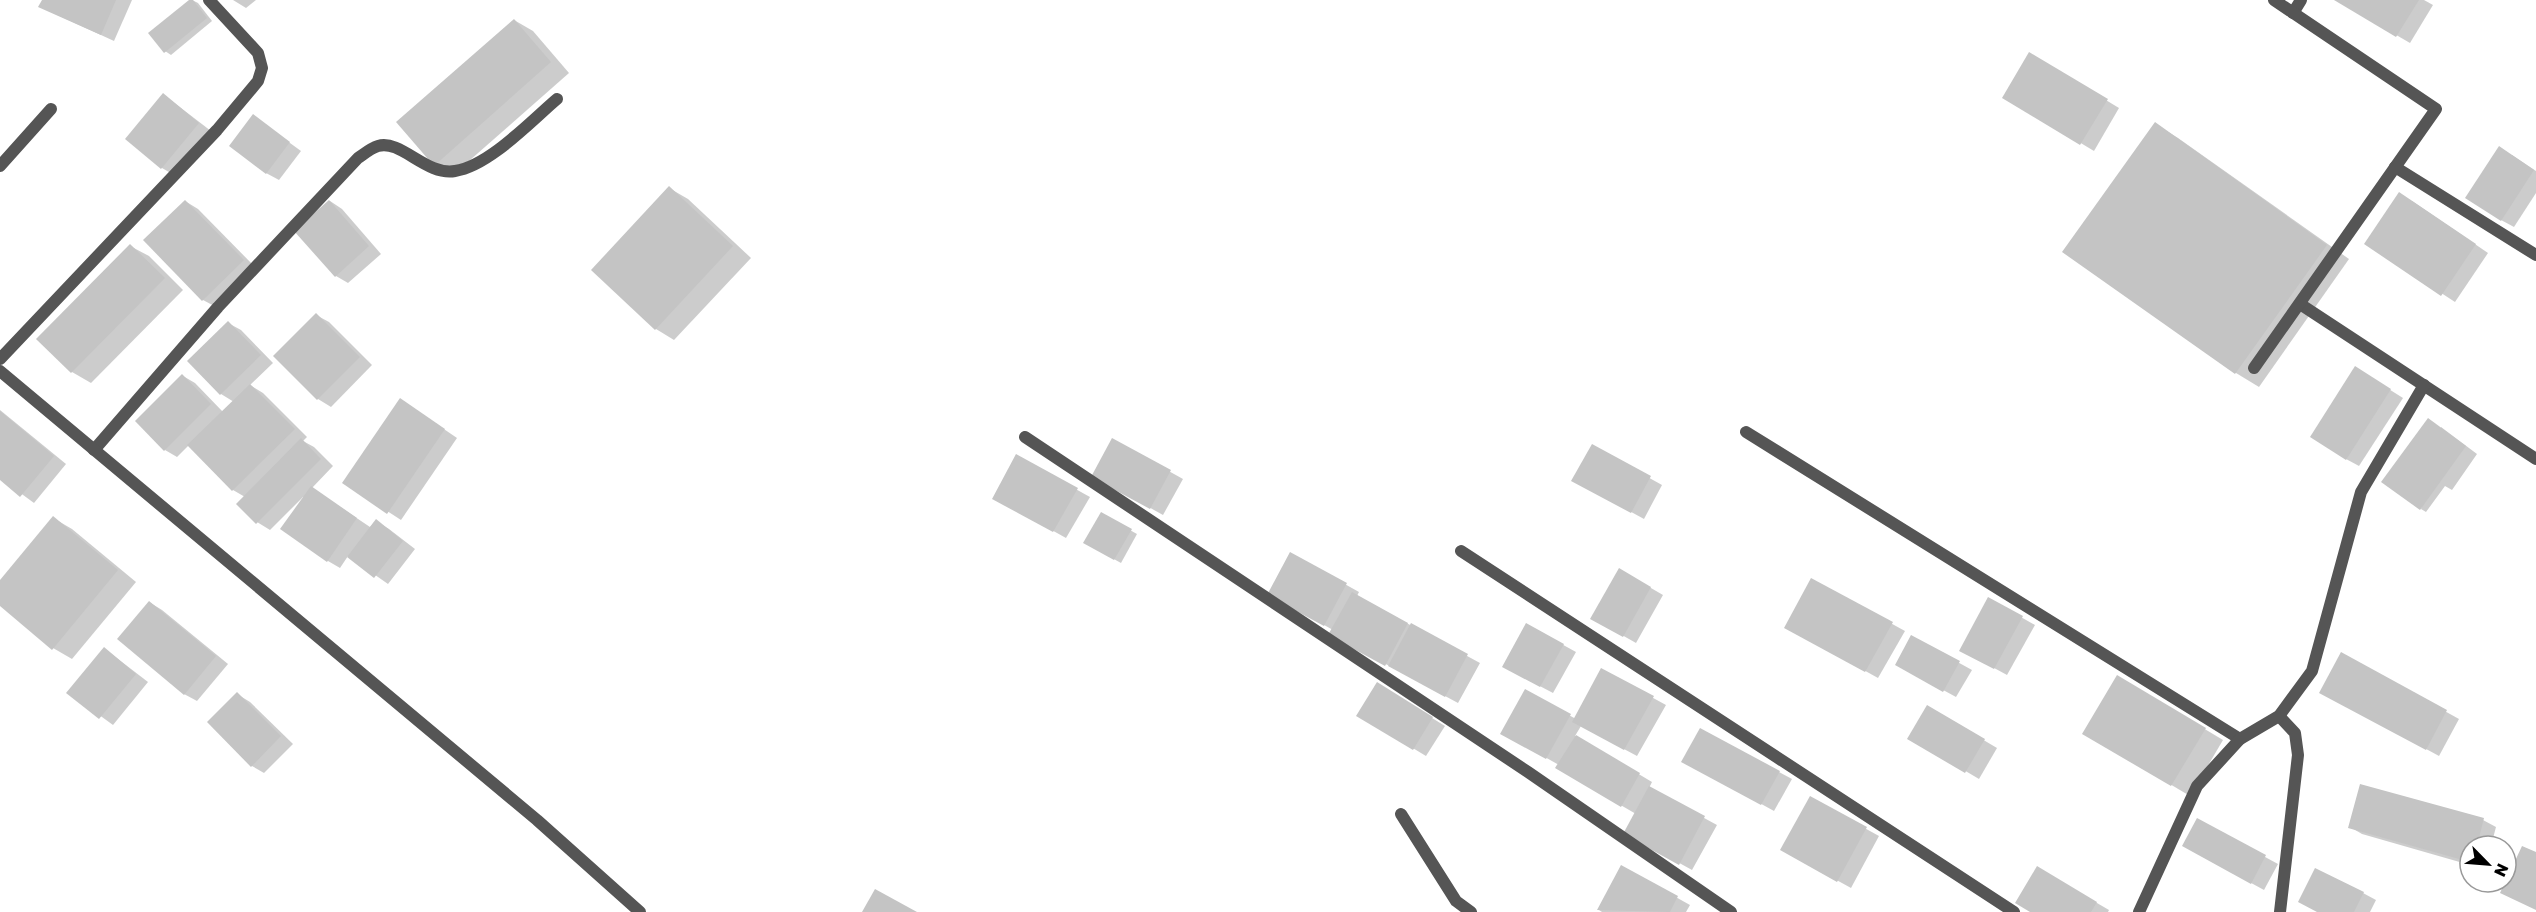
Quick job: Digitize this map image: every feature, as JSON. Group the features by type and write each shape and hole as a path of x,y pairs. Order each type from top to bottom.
{"street":[{"path":"0,360 217,130 258,81 262,68 258,53 209,0"},
{"path":"2254,368 2436,109 2274,0"},
{"path":"2293,13 2301,0"},
{"path":"94,450 218,306 358,158 379,145 389,146 403,151 422,164 444,172 457,171 482,160 557,99"},
{"path":"0,166 51,109"},
{"path":"2395,167 2536,255"},
{"path":"2300,304 2536,459"},
{"path":"0,371 537,820 640,912"},
{"path":"2139,912 2197,786 2240,739 2280,716 2312,671 2361,492 2424,385"},
{"path":"1746,432 2240,739"},
{"path":"1025,437 1528,772 1731,912"},
{"path":"1461,551 2014,912"},
{"path":"2280,716 2295,734 2298,754 2280,912"},
{"path":"1401,814 1456,901 1471,912"}],"building":[{"path":"42,0 116,0 101,35 38,7"},
{"path":"189,0 193,0 207,18 164,53 148,33"},
{"path":"2334,0 2419,0 2396,37"},
{"path":"514,19 551,62 434,166 396,122"},
{"path":"2029,52 2108,99 2080,145 2002,98"},
{"path":"163,93 199,123 161,169 125,139"},
{"path":"253,114 290,142 266,174 229,146"},
{"path":"2155,122 2327,245 2235,374 2062,252"},
{"path":"2499,146 2534,170 2501,221 2465,198"},
{"path":"669,186 733,246 655,330 591,270"},
{"path":"2399,192 2476,244 2441,296 2364,244"},
{"path":"185,200 244,260 202,301 143,240"},
{"path":"329,200 369,246 335,277 294,231"},
{"path":"130,244 165,278 71,373 36,339"},
{"path":"316,313 360,357 317,400 273,356"},
{"path":"228,321 261,355 220,395 187,361"},
{"path":"2355,366 2391,389 2346,460 2310,437"},
{"path":"182,374 211,404 164,451 135,421"},
{"path":"250,384 295,429 232,491 187,445"},
{"path":"400,398 445,429 387,514 342,483"},
{"path":"0,411 54,456 20,497 0,480"},
{"path":"2428,418 2466,446 2420,510 2381,482"},
{"path":"301,438 321,459 256,524 236,504"},
{"path":"1112,438 1171,470 1150,509 1091,477"},
{"path":"1592,444 1651,476 1631,513 1571,481"},
{"path":"1016,454 1078,488 1053,532 992,499"},
{"path":"311,486 357,518 327,562 280,529"},
{"path":"1101,512 1132,529 1114,560 1083,543"},
{"path":"53,516 118,570 52,650 0,606 0,580"},
{"path":"376,519 403,541 374,578 347,557"},
{"path":"1290,552 1347,583 1324,626 1267,595"},
{"path":"1619,568 1651,587 1623,637 1590,619"},
{"path":"1811,578 1893,622 1865,672 1784,628"},
{"path":"1352,592 1408,623 1385,666 1328,635"},
{"path":"1988,597 2023,616 1994,669 1959,651"},
{"path":"149,601 216,656 184,695 117,639"},
{"path":"1411,623 1468,654 1445,697 1388,666"},
{"path":"1526,623 1564,644 1540,687 1502,667"},
{"path":"1911,635 1960,661 1943,692 1895,665"},
{"path":"104,647 136,674 99,719 66,693"},
{"path":"2341,652 2447,710 2426,750 2319,693"},
{"path":"1601,668 1654,696 1624,750 1572,722"},
{"path":"2117,675 2206,728 2171,786 2082,734"},
{"path":"1377,682 1433,717 1413,750 1356,716"},
{"path":"1525,689 1571,714 1546,759 1500,734"},
{"path":"237,692 281,736 251,767 207,722"},
{"path":"1927,705 1985,739 1965,773 1907,739"},
{"path":"1700,728 1780,771 1761,805 1681,762"},
{"path":"1576,735 1640,773 1621,807 1555,768"},
{"path":"2360,784 2484,818 2480,834 2458,834 2458,859 2348,828"},
{"path":"1649,786 1705,816 1679,865 1623,834"},
{"path":"1810,796 1867,827 1837,882 1780,850"},
{"path":"2197,818 2266,855 2251,884 2182,846"},
{"path":"2522,846 2536,852 2536,910 2502,894 2518,894 2518,855"},
{"path":"1621,865 1678,896 1670,912 1597,910"},
{"path":"2037,866 2097,902 2091,912 2030,912 2015,903"},
{"path":"2315,868 2364,892 2354,912 2317,912 2298,902"},
{"path":"875,889 917,912 862,912"}]}
